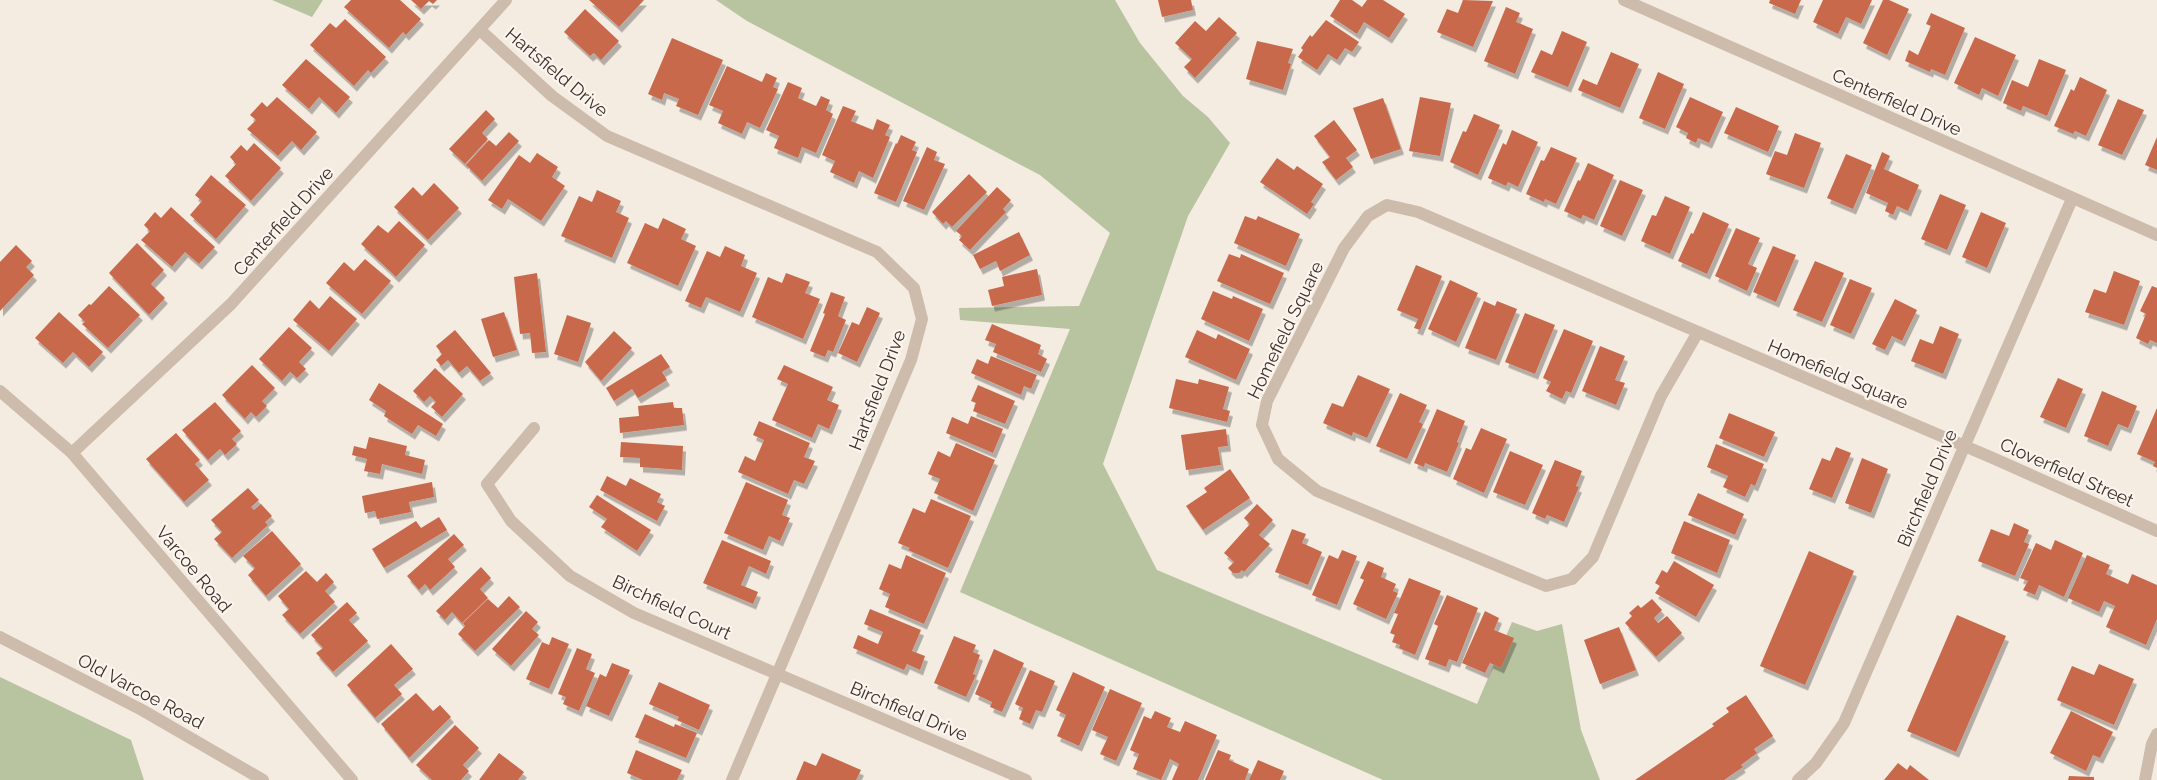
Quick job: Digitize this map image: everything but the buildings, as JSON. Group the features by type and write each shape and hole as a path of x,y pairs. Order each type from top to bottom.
{"street":[{"name":"Centerfield Drive","path":"72,453 230,304 506,0"},
{"name":"Centerfield Drive","path":"1624,0 2157,235"},
{"name":"Hartsfield Drive","path":"480,30 552,96 607,136 877,252 914,288 922,319 912,360 732,780"},
{"name":"Birchfield Drive","path":"1798,780 1816,763 1844,723 2072,198"},
{"name":"Homefield Square","path":"1698,332 1662,396 1593,557 1572,579 1546,586 1317,491 1278,459 1262,425 1267,401 1344,248 1368,216 1386,205 1418,212 1698,332 1964,446"},
{"name":"Varcoe Road","path":"0,390 72,453 352,780"},
{"name":"Birchfield Court","path":"534,428 487,484 511,521 570,576 634,613 778,674"},
{"name":"Cloverfield Street","path":"1964,446 2157,531"},
{"name":"Old Varcoe Road","path":"0,637 142,710 263,780"},
{"name":"Birchfield Drive","path":"778,674 1026,780"},
{"path":"2145,780 2152,744 2157,734"}],"green space":[{"path":"272,0 323,0 312,17"},
{"path":"716,0 1115,0 1140,43 1183,96 1208,117 1230,143 1188,216 1103,464 1157,570 1477,704 1512,622 1537,631 1562,624 1581,730 1600,780 1383,780 960,592 1070,329 960,320 959,308 1079,306 1110,233 1040,175 747,21"},
{"path":"0,677 131,740 144,780 0,780"}]}
